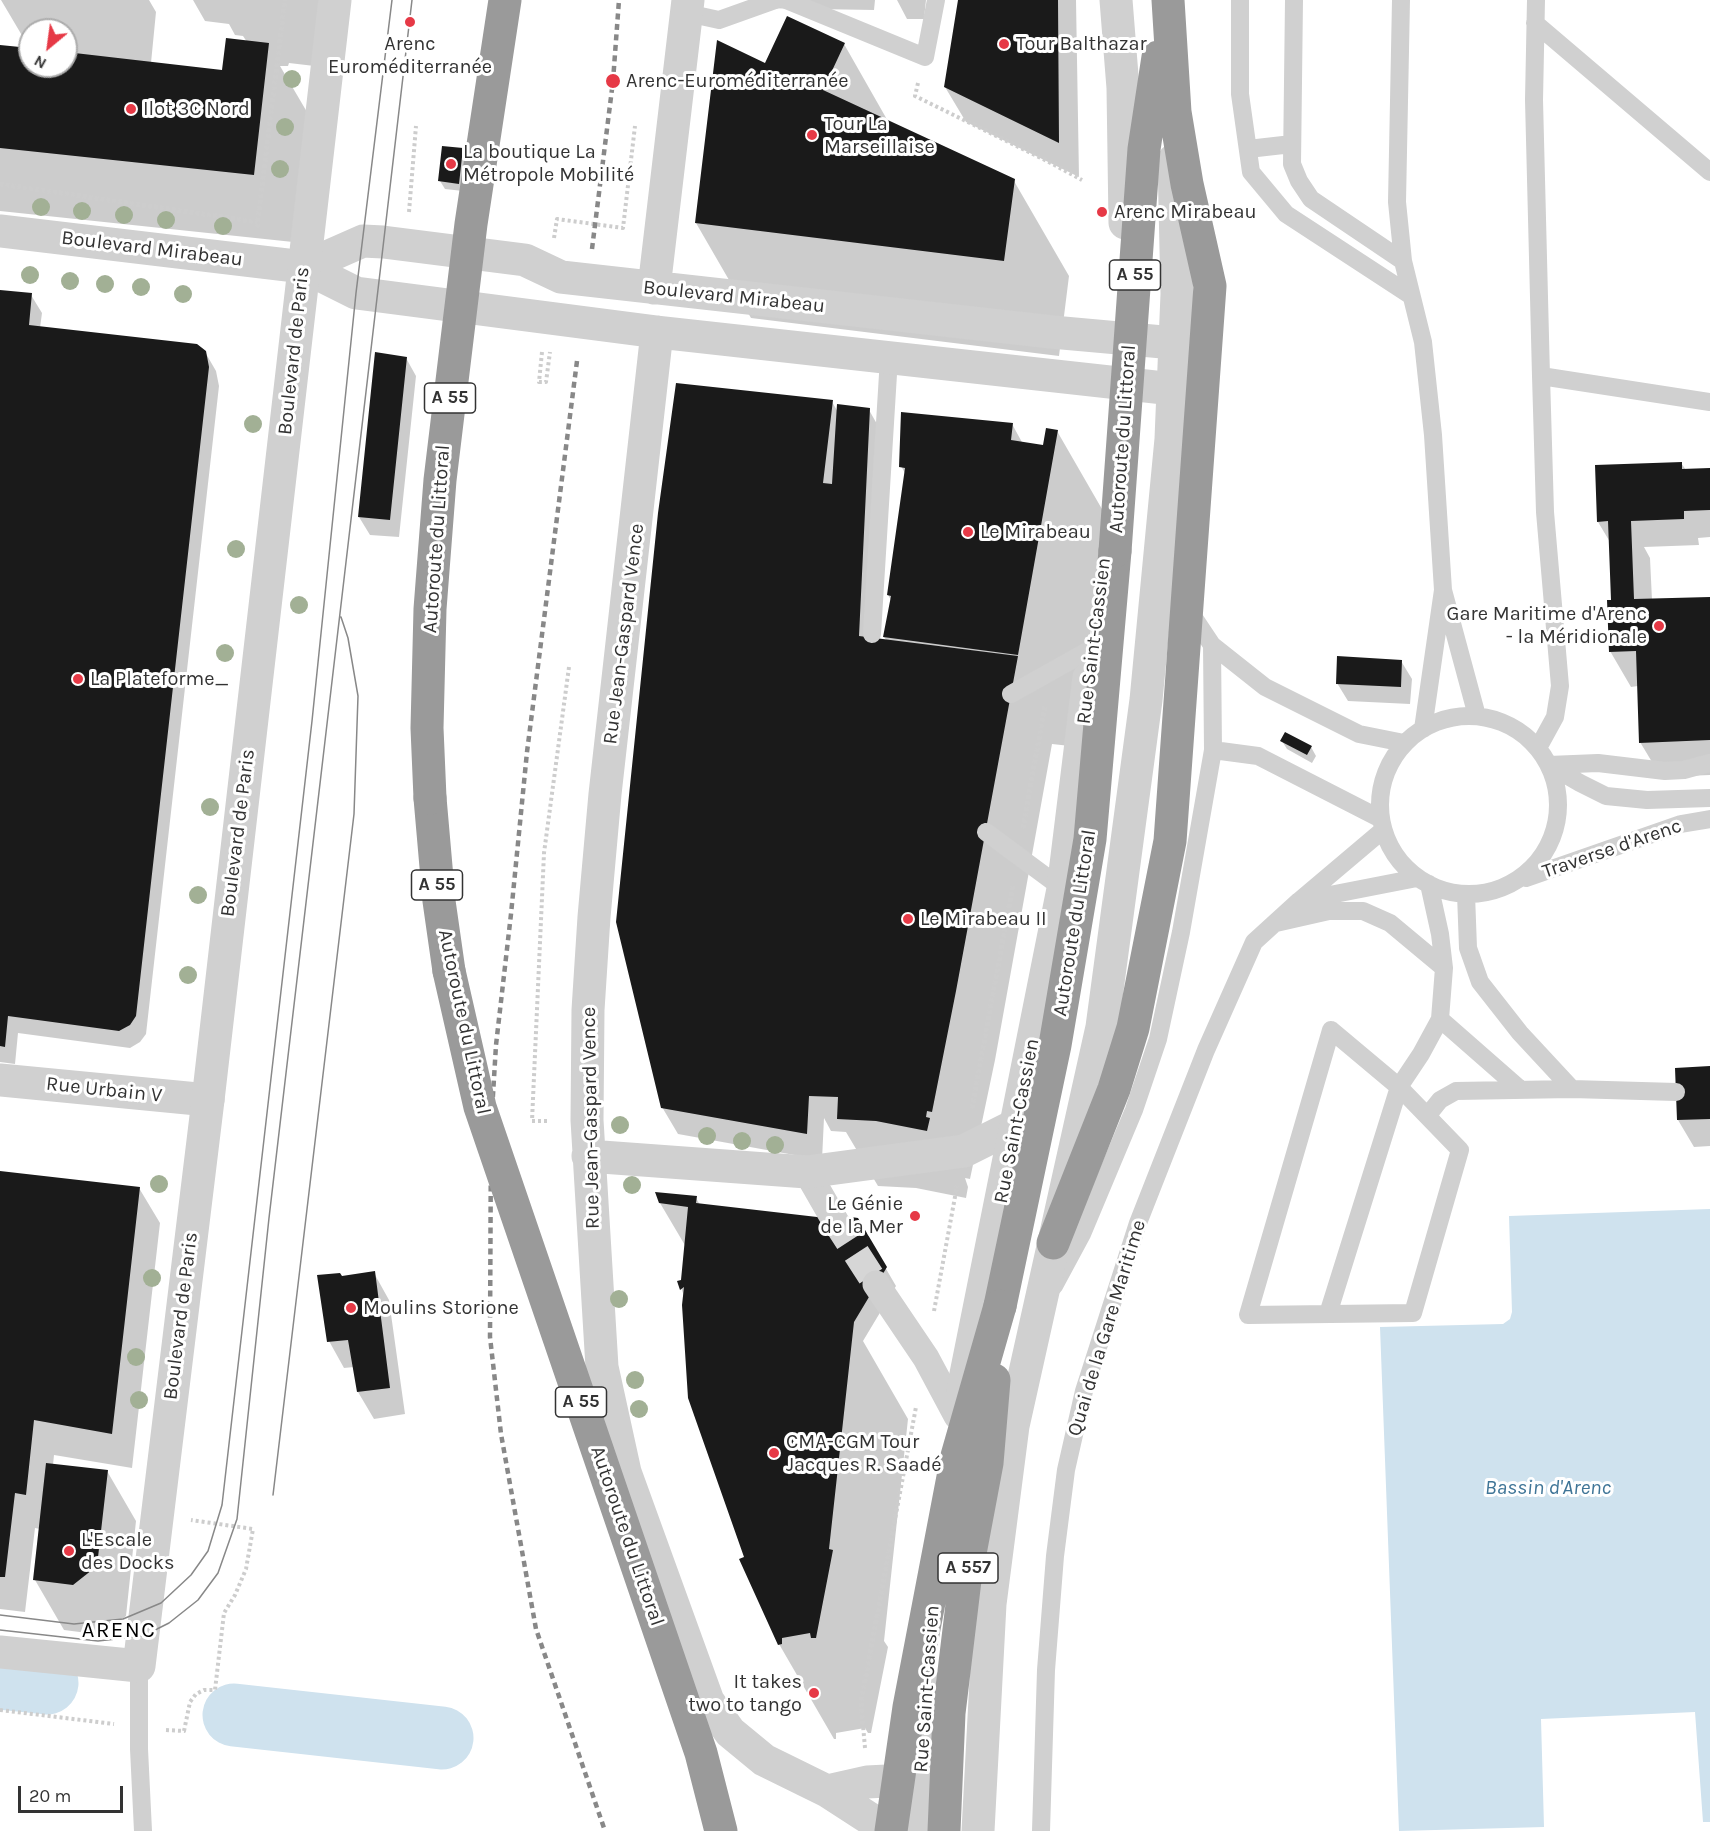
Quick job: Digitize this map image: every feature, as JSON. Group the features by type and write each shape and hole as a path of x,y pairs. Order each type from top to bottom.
{"highway":[{"name":"Autoroute du Littoral","path":"505,0 469,236 440,480 433,574 427,728 430,798 439,901 449,971 480,1107 701,1753 721,1831"},
{"name":"Autoroute du Littoral","path":"891,1831 909,1707 957,1456 1000,1306 1055,1045 1090,839 1115,551 1144,149 1169,0"},
{"path":"1053,1242 1114,1089 1131,1037 1141,998 1170,841 1210,286 1187,184 1175,112 1169,0"},
{"name":"A 557","path":"944,1831 949,1713 966,1580 987,1463 1000,1306"}],"street":[{"name":"Boulevard de Paris","path":"139,1666 208,1100 335,0"},
{"name":"Rue Saint-Cassien","path":"918,1831 923,1711 933,1603 957,1416 1063,889 1104,572 1126,212 1123,88 1116,0"},
{"path":"978,1831 990,1604 1013,1426 1102,1028 1146,700 1160,568 1173,389 1177,294 1169,0"},
{"path":"654,288 688,6"},
{"name":"Boulevard Mirabeau","path":"0,231 304,267 356,293 657,332 1173,389"},
{"name":"Boulevard Mirabeau","path":"304,267 363,241 525,260 561,278 1174,343"},
{"name":"Rue Jean-Gaspard Vence","path":"657,332 594,917 588,1021 588,1156 602,1367 625,1472 708,1701 730,1732 764,1760 828,1791 872,1820 912,1831"},
{"name":"Rue Urbain V","path":"0,1080 208,1100"},
{"path":"588,1156 807,1172 964,1151 1016,1125"},
{"path":"807,1172 834,1219"},
{"path":"876,1284 926,1358 957,1416"},
{"path":"0,1652 139,1666"},
{"path":"828,1791 867,1782 982,1778"}],"lane":[{"path":"688,6 719,20 775,0"},
{"path":"786,0 925,57 936,0"},
{"path":"1240,0 1240,94 1251,172 1286,214 1410,295"},
{"path":"1294,0 1292,164 1299,181 1311,198 1403,261"},
{"path":"1401,0 1397,202 1403,261 1423,342 1433,435 1443,590 1477,716"},
{"path":"1536,0 1534,100 1545,512 1560,686 1555,717 1538,748"},
{"path":"1535,23 1710,172"},
{"path":"1248,149 1292,144"},
{"path":"872,634 889,358"},
{"path":"1541,376 1710,402"},
{"path":"1160,568 1212,645 1265,687 1359,734 1404,743"},
{"path":"1423,729 1443,590"},
{"path":"1036,1320 1082,1234 1134,1110 1158,1039 1181,932 1213,750 1212,645"},
{"path":"1011,694 1093,648"},
{"path":"1477,716 1500,722 1521,733 1538,748 1549,765 1557,790 1557,817 1550,843 1536,865 1515,882 1500,889 1466,894 1453,893 1423,881 1396,857 1382,825 1381,791 1389,765 1404,743 1423,729 1449,718 1477,716"},
{"path":"1213,750 1258,756 1382,825"},
{"path":"1549,765 1598,763 1665,771 1684,770 1710,763"},
{"name":"Traverse d'Arenc","path":"1549,765 1606,796 1647,800 1710,798"},
{"name":"Traverse d'Arenc","path":"1515,882 1681,824 1707,818"},
{"name":"Quai de la Gare Maritime","path":"1041,1831 1046,1670 1055,1556 1066,1470 1084,1391 1138,1223 1206,1050 1254,942 1382,825"},
{"path":"986,832 1063,889"},
{"path":"1299,901 1423,881"},
{"path":"1328,1314 1399,1087 1421,1054 1440,1019 1444,968 1440,934 1423,881"},
{"path":"1466,894 1468,948 1480,982 1520,1033 1572,1089"},
{"path":"1274,924 1329,910 1363,911 1390,923 1444,968"},
{"path":"1440,1019 1521,1090"},
{"path":"1331,1030 1399,1087 1460,1150 1413,1313 1248,1314 1331,1030"},
{"path":"1428,1115 1440,1100 1456,1090 1572,1089 1676,1092"},
{"path":"139,1666 139,1749 143,1831"}],"path":[{"path":"0,184 257,222 285,0"},
{"path":"925,57 915,96 1082,180"},
{"path":"407,246 416,126"},
{"path":"557,219 623,228 635,126"},
{"path":"547,1121 532,1121 544,853 569,666"},
{"path":"867,1782 861,1702 1050,673"},
{"path":"184,1731 190,1702 196,1694 204,1690 215,1689 224,1613 236,1595 246,1569 253,1529 186,1520"},
{"path":"0,1710 100,1722"}],"water":[{"name":"Bassin d'Arenc","path":"1710,1209 1710,1822 1703,1822 1695,1712 1541,1719 1544,1827 1399,1831 1380,1327 1503,1324 1510,1319 1512,1312 1509,1216"}],"building":[{"name":"Tour Balthazar","path":"958,0 1058,0 1059,143 944,87"},
{"name":"Tour La Marseillaise","path":"787,16 845,43 823,90 1015,179 1004,261 695,223 717,40 765,63"},
{"name":"Ilot 3C Nord","path":"226,38 269,43 254,175 0,148 0,45 18,47 18,78 78,78 78,53 222,70"},
{"name":"La boutique La Métropole Mobilité","path":"442,146 463,148 459,184 438,181"},
{"name":"La Plateforme_","path":"0,290 32,293 29,325 197,344 206,351 209,367 136,1016 130,1025 119,1031 8,1016 5,1047 0,1046"},
{"path":"375,352 407,357 390,520 358,517"},
{"path":"676,383 833,400 823,483 832,484 837,404 870,408 859,636 1018,656 932,1112 927,1111 926,1117 930,1118 927,1131 876,1121 837,1119 838,1097 809,1096 807,1134 661,1108 616,922 658,513"},
{"name":"Le Mirabeau","path":"901,412 1013,423 1011,440 1043,445 1046,428 1058,430 1018,655 883,637 891,596 887,595 905,468 899,467"},
{"name":"Gare Maritime d'Arenc - la Méridionale","path":"1682,462 1682,469 1710,468 1710,510 1684,511 1684,519 1631,521 1634,599 1710,597 1710,740 1639,743 1636,651 1609,652 1607,600 1611,600 1608,521 1597,522 1595,465"},
{"path":"1337,656 1402,660 1401,687 1336,684"},
{"path":"1285,732 1312,746 1307,755 1280,741"},
{"path":"1710,1066 1710,1119 1677,1120 1675,1068"},
{"path":"0,1171 140,1187 112,1434 34,1420 26,1495 15,1493 5,1577 0,1577"},
{"name":"CMA-CGM Tour Jacques R. Saadé","path":"655,1192 697,1196 696,1203 843,1220 844,1216 858,1218 887,1267 854,1322 829,1549 833,1550 816,1638 811,1638 810,1633 782,1638 782,1644 778,1645 739,1559 744,1557 688,1398 682,1305 684,1287 680,1290 677,1281 681,1280 688,1207 659,1203"},
{"name":"Moulins Storione","path":"375,1271 390,1388 357,1392 348,1340 327,1342 317,1275 340,1273 342,1276"},
{"path":"46,1463 108,1470 97,1566 73,1585 33,1580"}],"waterway":[{"path":"0,1678 47,1683"},
{"path":"234,1715 442,1738"}],"tunnel":[{"path":"834,1219 876,1284"}],"tram line":[{"path":"0,1615 74,1624 123,1619 161,1603 191,1575 208,1551 222,1505 312,721 356,293 392,0"},
{"path":"0,1630 98,1641 143,1636 169,1623 198,1600 218,1573 237,1519 269,1218 412,0"},
{"path":"273,1495 354,814 358,696 348,638 341,617"}],"railway":[{"path":"592,249 613,81 619,0"},
{"path":"577,361 527,752 496,1045 491,1128 490,1337 501,1434 536,1629 605,1831"}],"place":[{"name":"Arenc Euroméditerranée","path":"410,22"},
{"name":"Tour Balthazar","path":"1004,44"},
{"name":"Arenc-Euroméditerranée","path":"613,81"},
{"name":"Ilot 3C Nord","path":"131,109"},
{"name":"Tour La Marseillaise","path":"812,135"},
{"name":"La boutique La Métropole Mobilité","path":"451,164"},
{"name":"Arenc Mirabeau","path":"1102,212"},
{"name":"Le Mirabeau","path":"968,532"},
{"name":"Gare Maritime d'Arenc - la Méridionale","path":"1659,626"},
{"name":"La Plateforme_","path":"78,679"},
{"name":"Le Mirabeau II","path":"908,919"},
{"name":"Le Génie de la Mer","path":"915,1216"},
{"name":"Moulins Storione","path":"351,1308"},
{"name":"CMA-CGM Tour Jacques R. Saadé","path":"774,1453"},
{"name":"L'Escale des Docks","path":"69,1551"},
{"name":"It takes two to tango","path":"814,1693"}],"district":[{"name":"ARENC","path":"119,1631"}]}
